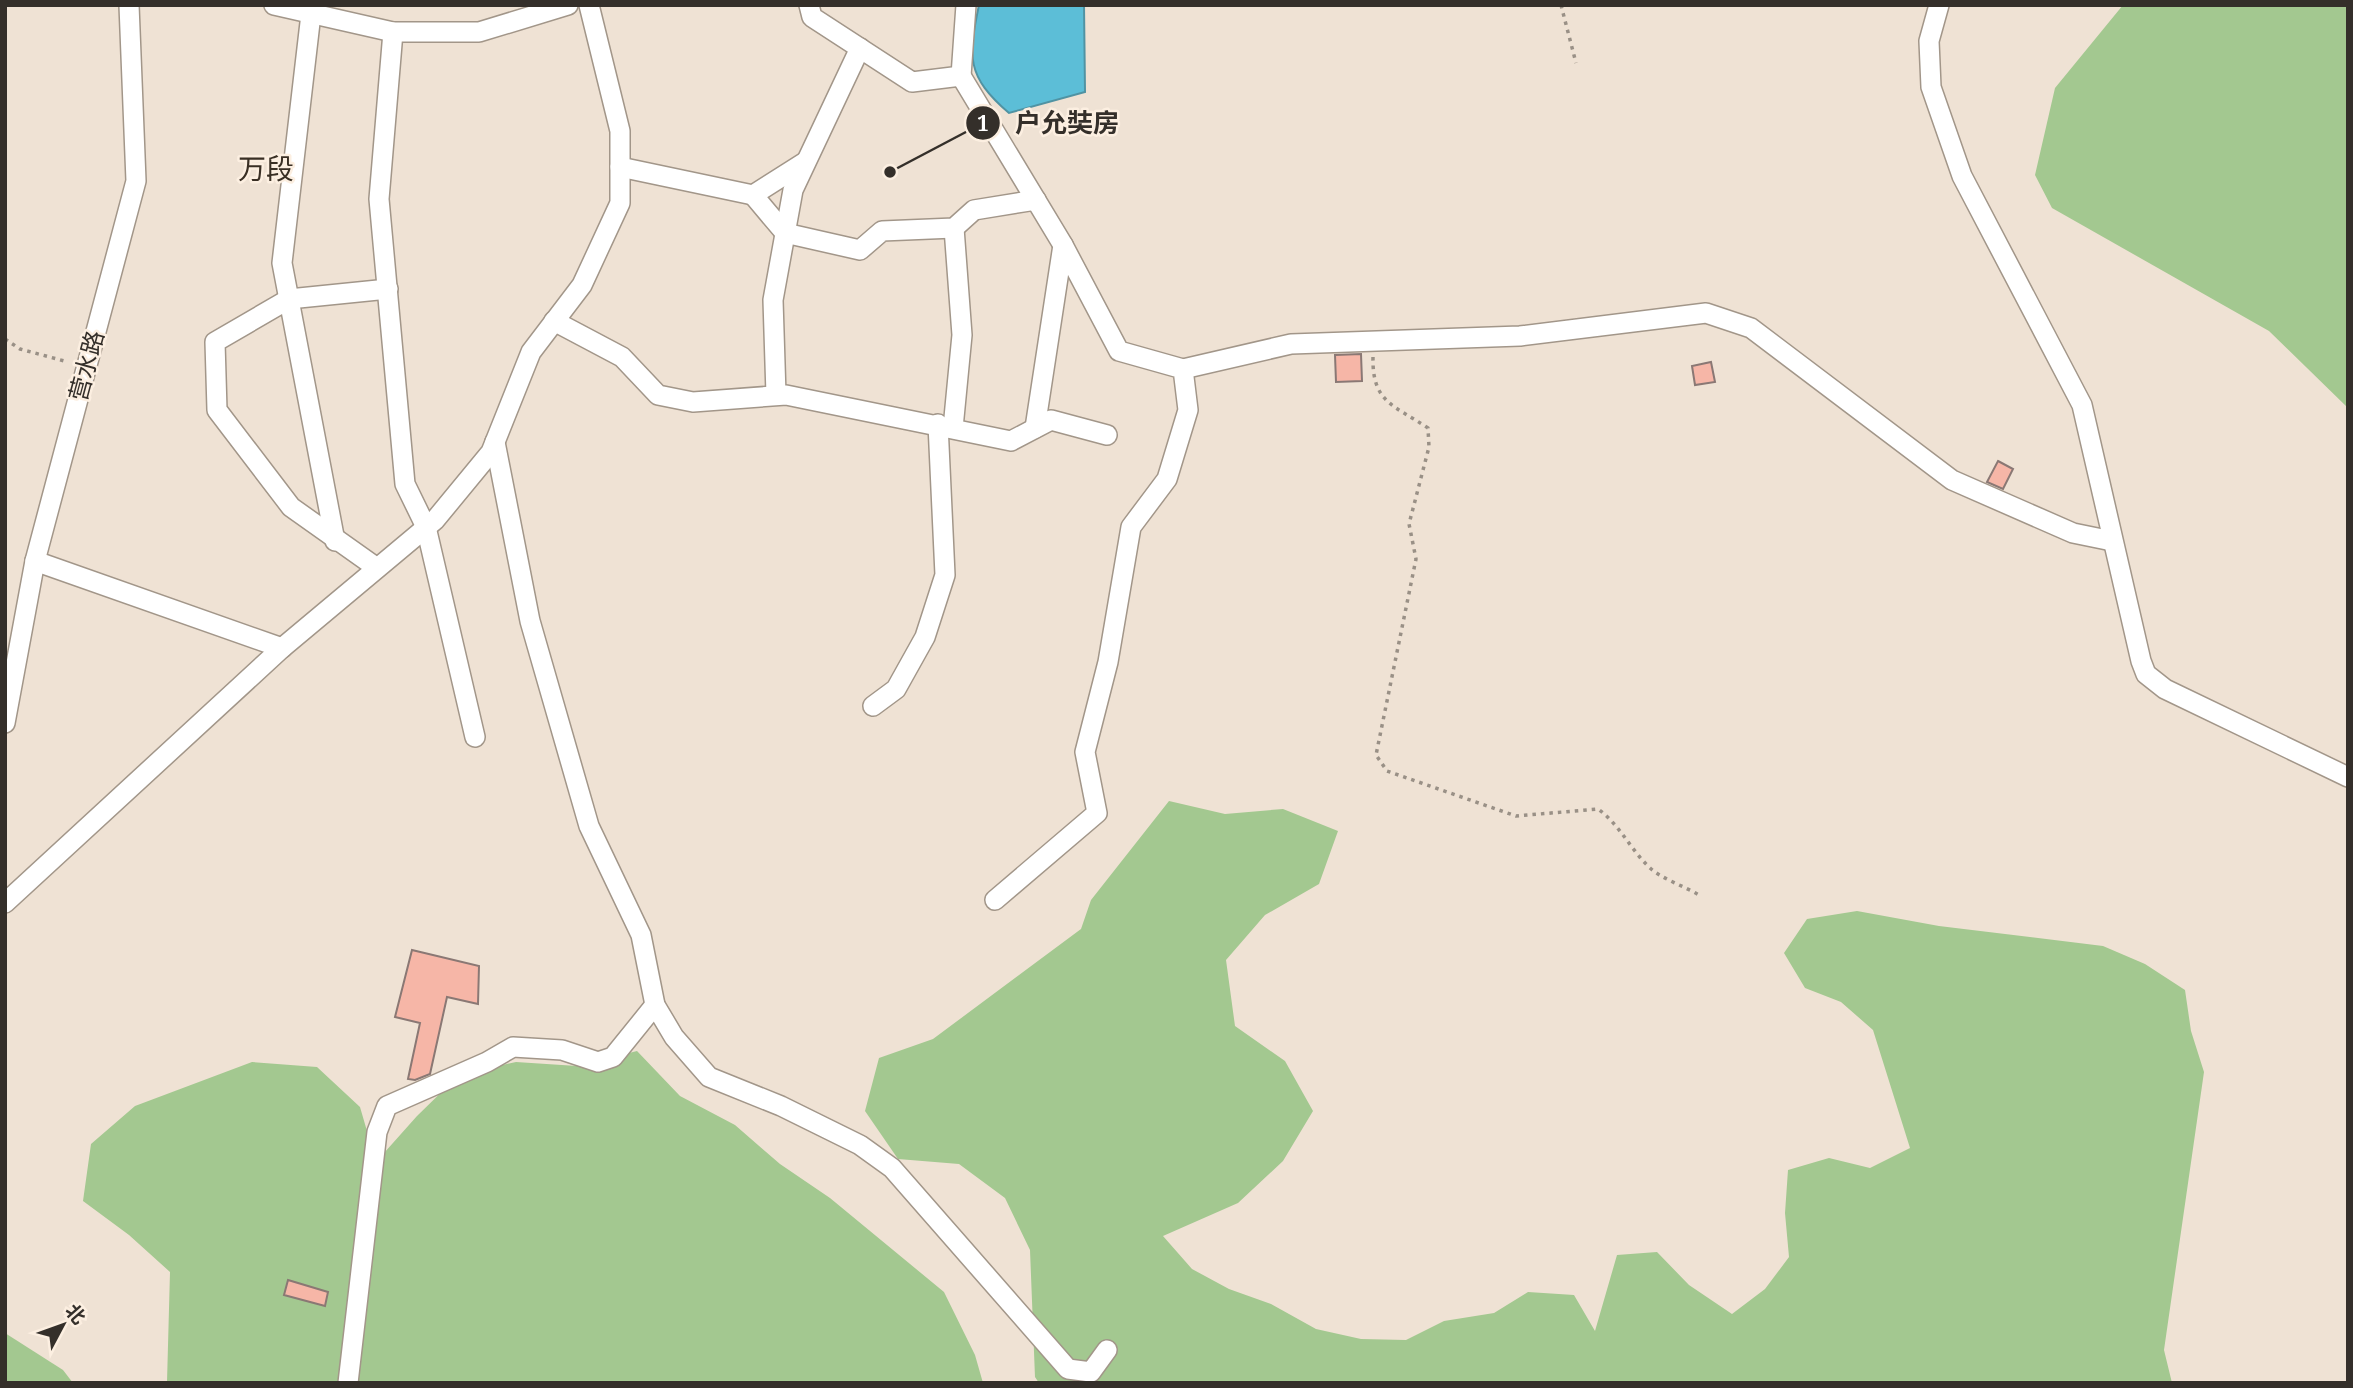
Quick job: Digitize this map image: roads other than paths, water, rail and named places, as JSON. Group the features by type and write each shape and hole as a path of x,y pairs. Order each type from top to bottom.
{"street":[{"name":"营水路","path":"5,723 35,561 136,181 128,5"},
{"path":"274,5 393,32 479,32 568,5"},
{"path":"5,903 282,649 426,527 491,452 531,352 582,285 620,203 620,131 589,5"},
{"path":"809,5 812,17 912,82 961,76"},
{"path":"966,5 961,76 1063,245 1119,351 1183,369 1291,344 1520,336 1706,313 1751,328 1952,480 2073,533 2112,541"},
{"path":"1939,5 1929,41 1931,87 1962,176 2082,405 2112,541 2146,674 2165,689 2348,777"},
{"path":"311,13 282,263 335,541"},
{"path":"393,32 379,199 405,484 426,527 475,737"},
{"path":"776,395 773,300 793,190 859,48"},
{"path":"753,195 806,162"},
{"path":"620,167 753,195 785,233 860,250 882,231 954,228 974,211 1037,200"},
{"path":"873,706 896,689 925,637 945,575 946,426 962,335 954,228"},
{"path":"1035,428 1063,245"},
{"path":"377,569 291,507 217,410 215,342 289,299 388,289"},
{"path":"554,321 622,356 658,395 693,402 776,395 946,426 1011,441 1051,420 1107,435"},
{"path":"995,900 1097,813 1085,752 1108,662 1131,527 1167,479 1188,410 1183,369"},
{"path":"495,442 530,621 589,826 641,935 655,1005 674,1037 709,1077 781,1106 860,1145 892,1168 1068,1369 1091,1372 1107,1350"},
{"path":"35,561 282,649"},
{"path":"348,1383 377,1132 387,1106 487,1062 513,1047 562,1050 598,1062 613,1057 655,1005"}],"water":[{"path":"979,5 1084,5 1085,92 1009,113 985,88 974,65 973,39"}],"place":[{"name":"户允奘房","path":"890,172"}],"district":[{"name":"万段","path":"266,169"}]}
